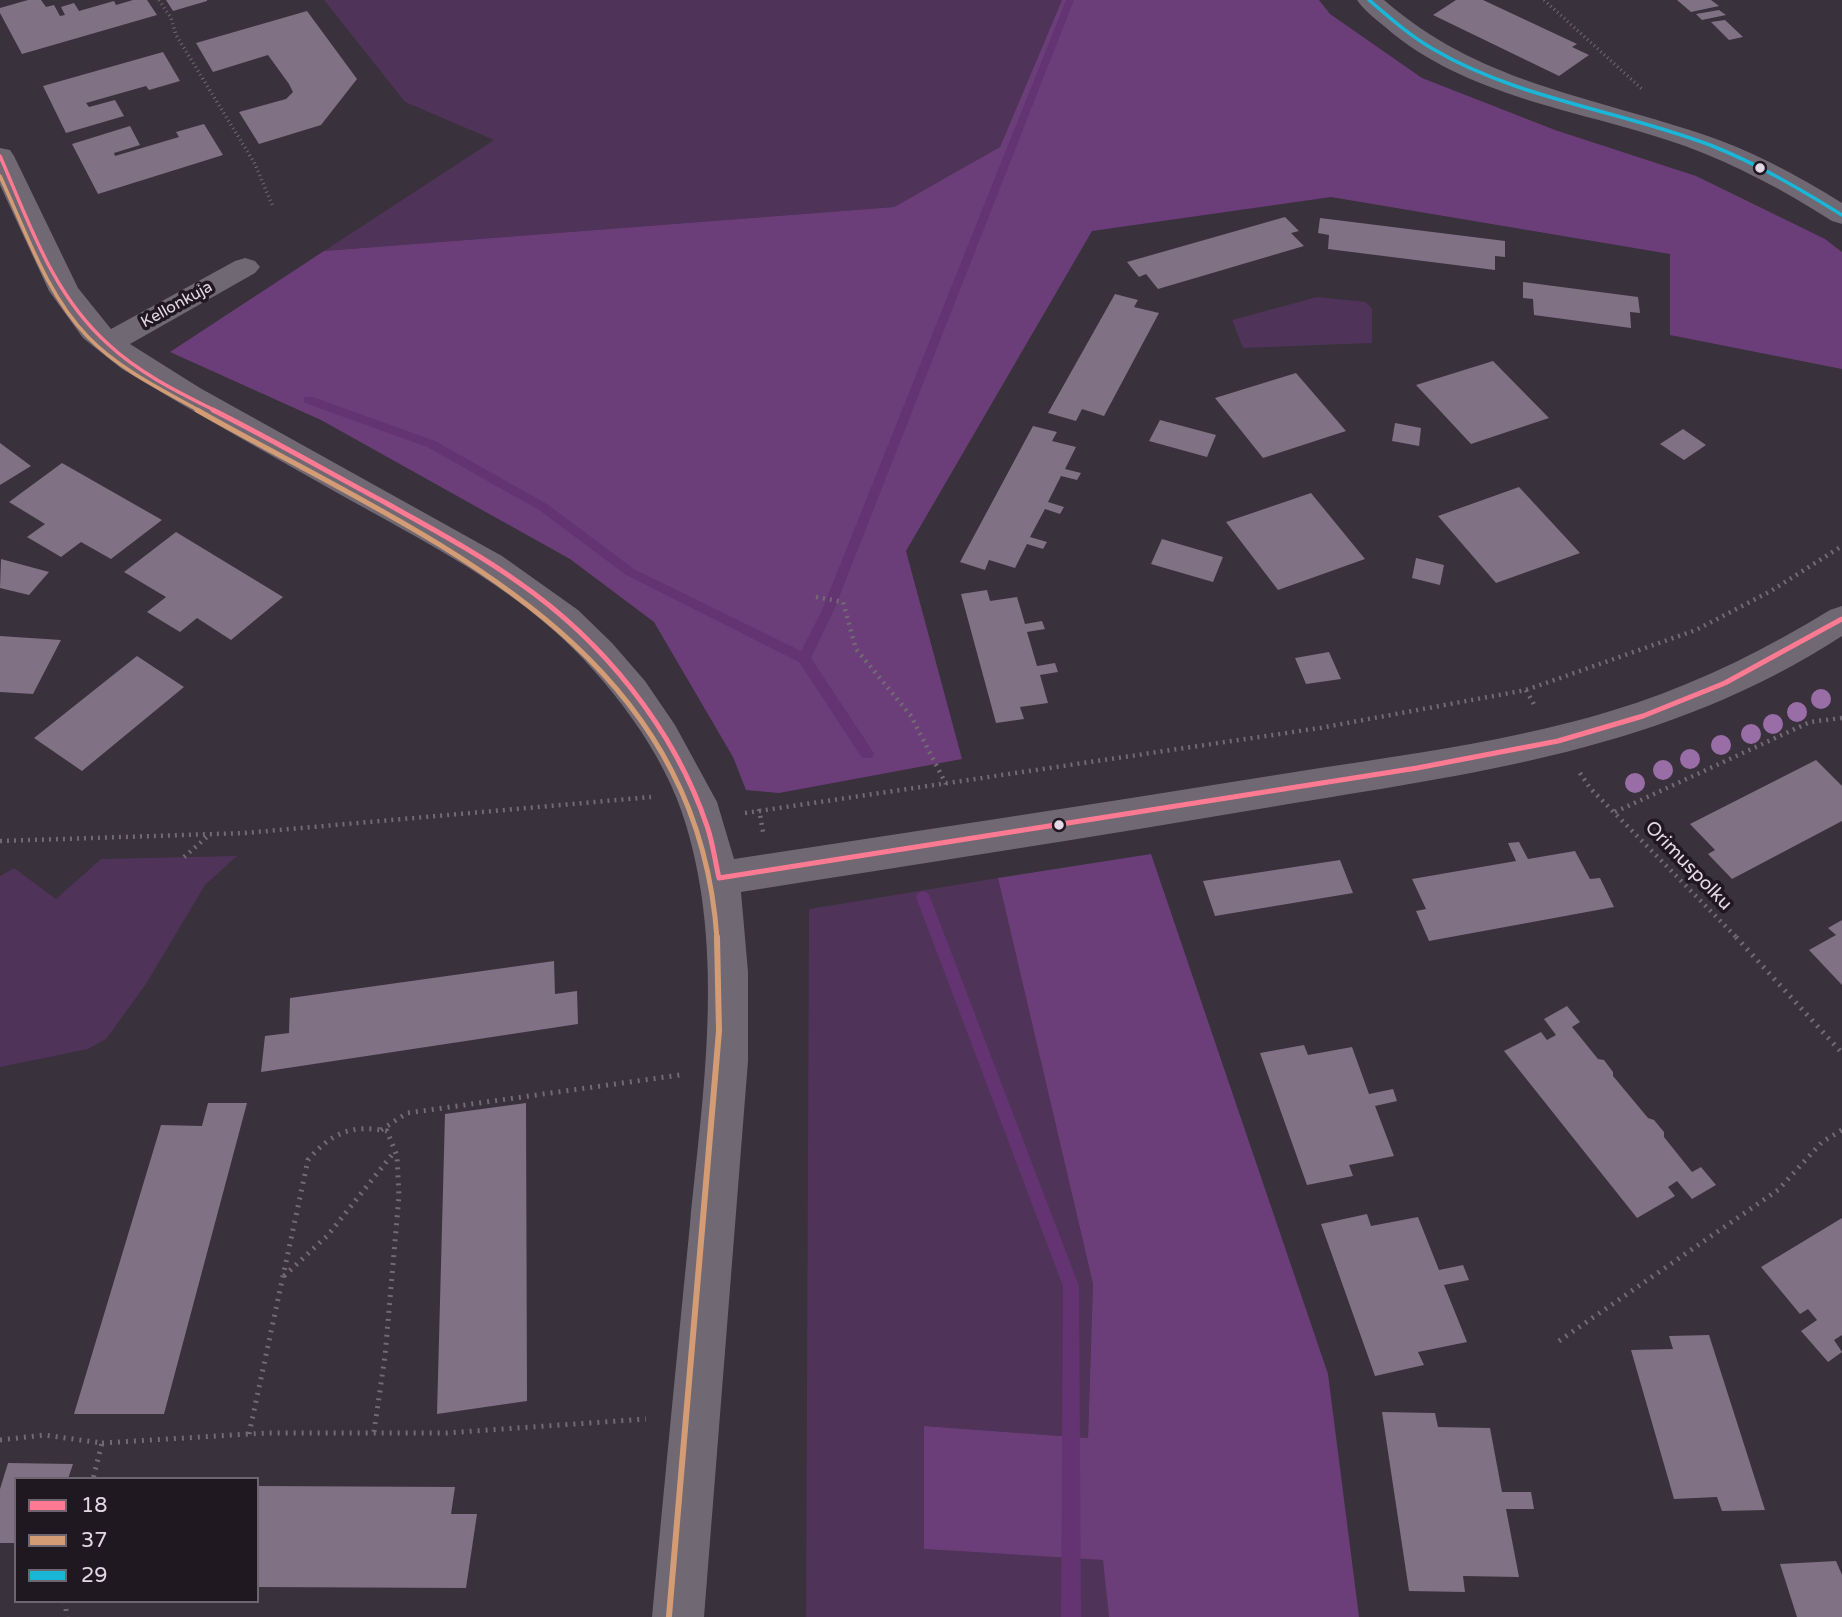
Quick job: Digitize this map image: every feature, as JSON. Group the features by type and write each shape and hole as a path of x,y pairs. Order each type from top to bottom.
{"street":[{"path":"1369,0 1411,35 1471,69 1548,97 1660,129 1727,153 1777,176 1842,215"},
{"path":"0,156 64,291 86,322 108,343 133,362 188,395 479,556 548,603 612,665 641,702 677,760 706,823 719,878 729,1000 727,1061 678,1617"},
{"name":"Kellonkuja","path":"108,343 245,267"},
{"path":"719,878 1085,822 1557,742 1631,721 1685,701 1779,658 1842,619"}],"path":[{"path":"159,0 171,18 176,35 255,164 273,207"},
{"path":"1544,0 1644,90"},
{"path":"706,823 759,809 1320,729 1526,690 1696,630 1771,591 1842,546"},
{"path":"816,597 843,602 856,649 911,716 946,784"},
{"name":"Orimuspolku","path":"1526,690 1557,742 1590,788 1724,923 1842,1053"},
{"path":"1615,812 1810,722 1842,718"},
{"path":"0,841 104,841 292,830 655,797"},
{"path":"184,857 209,835"},
{"path":"381,1130 407,1114 684,1074"},
{"path":"249,1434 308,1160 322,1142 342,1130 366,1126 387,1131 395,1152 399,1196 385,1356 374,1432"},
{"path":"1559,1341 1778,1190 1822,1142 1842,1130"},
{"path":"283,1277 328,1235 395,1152"},
{"path":"0,1440 44,1435 102,1443 249,1434 446,1433 649,1419"},
{"path":"94,1477 102,1443"}],"shaded area":[{"path":"324,0 1062,0 1000,147 894,207 324,251 494,140 405,102"},
{"path":"1062,0 1319,0 1330,14 1422,78 1555,130 1696,176 1825,239 1842,252 1842,369 1670,335 1670,254 1331,197 1092,231 906,551 962,759 779,793 746,790 733,757 654,622 570,559 321,420 170,352 324,251 894,207 1000,147"},
{"path":"1317,297 1366,302 1372,309 1372,343 1243,348 1232,320"},
{"path":"1151,854 1328,1374 1359,1617 1109,1617 1103,1560 924,1549 924,1426 1088,1438 1093,1284 998,878"},
{"path":"237,856 205,885 146,984 106,1039 88,1049 0,1067 0,876 14,868 56,899 101,859"},
{"path":"998,878 1093,1284 1088,1438 925,1426 924,1549 1104,1560 1109,1617 806,1617 809,909"}],"building":[{"path":"28,0 41,0 46,7 54,5 60,16 65,15 61,7 74,3 79,11 114,1 116,5 133,0 147,0 157,15 22,54 0,13 0,8"},
{"path":"166,0 207,0 207,1 173,11"},
{"path":"1456,0 1483,0 1577,44 1572,47 1589,55 1559,76 1433,15"},
{"path":"1677,0 1711,0 1719,6 1691,12"},
{"path":"1719,10 1726,15 1702,20 1696,14"},
{"path":"307,11 357,79 321,125 259,144 239,112 286,99 293,92 289,84 268,55 213,72 196,43"},
{"path":"1725,20 1743,37 1729,40 1711,22"},
{"path":"163,52 180,81 149,90 146,86 86,103 89,107 115,100 124,116 66,133 43,86"},
{"path":"204,124 223,155 98,194 72,144 130,126 140,145 114,153 115,156 179,137 176,132"},
{"path":"1285,217 1299,231 1291,233 1304,246 1158,289 1146,274 1139,277 1127,262"},
{"path":"1320,218 1505,241 1505,257 1495,256 1495,270 1328,249 1329,235 1318,233"},
{"path":"1523,282 1638,297 1640,313 1630,312 1631,328 1534,315 1533,299 1523,298"},
{"path":"1115,294 1138,300 1134,307 1159,313 1104,416 1082,409 1076,421 1048,413"},
{"path":"1493,361 1549,418 1471,444 1416,385"},
{"path":"1296,373 1346,431 1263,458 1215,398"},
{"path":"1160,420 1216,435 1207,457 1149,441"},
{"path":"1395,423 1421,428 1419,446 1392,441"},
{"path":"1033,426 1057,432 1052,441 1076,447 1065,469 1081,473 1077,480 1061,476 1048,502 1064,507 1060,514 1045,509 1030,537 1047,542 1043,549 1027,544 1015,568 989,560 985,570 960,562"},
{"path":"1683,429 1706,445 1684,460 1660,444"},
{"path":"0,443 31,466 0,485"},
{"path":"62,463 162,520 111,559 81,542 61,557 27,537 45,524 9,502"},
{"path":"1519,487 1580,553 1496,583 1438,516"},
{"path":"1311,493 1365,559 1278,590 1226,522"},
{"path":"176,532 283,597 231,640 197,618 180,632 147,612 166,597 124,572"},
{"path":"1162,539 1223,557 1213,582 1151,564"},
{"path":"1416,558 1444,565 1440,585 1412,578"},
{"path":"1,559 49,572 29,595 0,588"},
{"path":"987,590 990,601 1017,597 1025,624 1042,621 1045,629 1027,632 1037,666 1055,663 1058,672 1040,675 1048,703 1020,707 1024,719 996,723 961,594"},
{"path":"0,636 61,640 33,694 0,692"},
{"path":"1329,652 1341,679 1306,684 1295,658"},
{"path":"137,656 184,687 82,771 34,738"},
{"path":"1816,760 1842,786 1842,821 1732,879 1708,854 1715,850 1690,824"},
{"path":"1519,842 1528,859 1575,851 1590,879 1600,878 1614,907 1429,941 1416,911 1426,909 1412,879 1516,861 1508,843"},
{"path":"1340,860 1353,893 1215,916 1203,881"},
{"path":"1842,920 1842,985 1809,950 1836,935 1828,928"},
{"path":"554,961 555,994 577,991 578,1024 261,1072 265,1036 289,1033 290,998"},
{"path":"1567,1006 1580,1022 1572,1027 1598,1059 1604,1060 1613,1076 1648,1118 1654,1120 1664,1132 1664,1137 1692,1172 1701,1167 1716,1185 1692,1199 1677,1181 1668,1187 1675,1196 1637,1218 1504,1051 1541,1032 1547,1040 1556,1035 1544,1019"},
{"path":"1304,1045 1308,1055 1352,1047 1369,1094 1393,1089 1397,1101 1375,1106 1394,1156 1349,1165 1353,1176 1307,1185 1260,1053"},
{"path":"208,1103 247,1103 164,1414 74,1414 161,1125 202,1126"},
{"path":"526,1103 527,1401 437,1414 445,1114"},
{"path":"1367,1214 1371,1226 1418,1217 1439,1270 1463,1265 1469,1280 1444,1285 1467,1342 1418,1352 1424,1365 1375,1376 1321,1224"},
{"path":"1842,1218 1842,1335 1834,1340 1842,1352 1828,1362 1801,1331 1817,1320 1808,1309 1800,1314 1761,1267"},
{"path":"1709,1335 1765,1510 1722,1511 1717,1497 1674,1499 1631,1350 1673,1349 1669,1336"},
{"path":"1382,1412 1435,1413 1438,1427 1490,1428 1502,1492 1531,1492 1534,1509 1506,1509 1519,1577 1463,1576 1465,1592 1409,1591"},
{"path":"8,1463 73,1464 69,1477 14,1477 14,1543 0,1543 0,1489"},
{"path":"259,1486 455,1487 451,1514 477,1514 466,1588 259,1587"},
{"path":"1836,1561 1842,1575 1842,1617 1797,1617 1780,1564"}],"waterway":[{"path":"804,658 828,610 1070,0"},
{"path":"309,400 431,444 543,507 630,572 804,658"},
{"path":"804,658 867,754"},
{"path":"923,897 1071,1286 1071,1617"}],"transit line":[{"name":"29","path":"1369,0 1422,42 1471,68 1501,81 1709,145 1768,172 1842,215"},
{"name":"18","path":"0,156 29,224 62,290 92,329 109,345 166,384 484,559 520,583 588,641 646,708 670,746 691,785 707,826 719,878"},
{"name":"37","path":"0,176 57,296 88,337 129,370 433,541 511,590 582,650 615,686 646,728 684,794 702,843 713,895 718,950 719,1031 669,1616"},
{"name":"18","path":"719,878 1417,768 1558,741 1643,716 1725,683 1842,619"}]}
